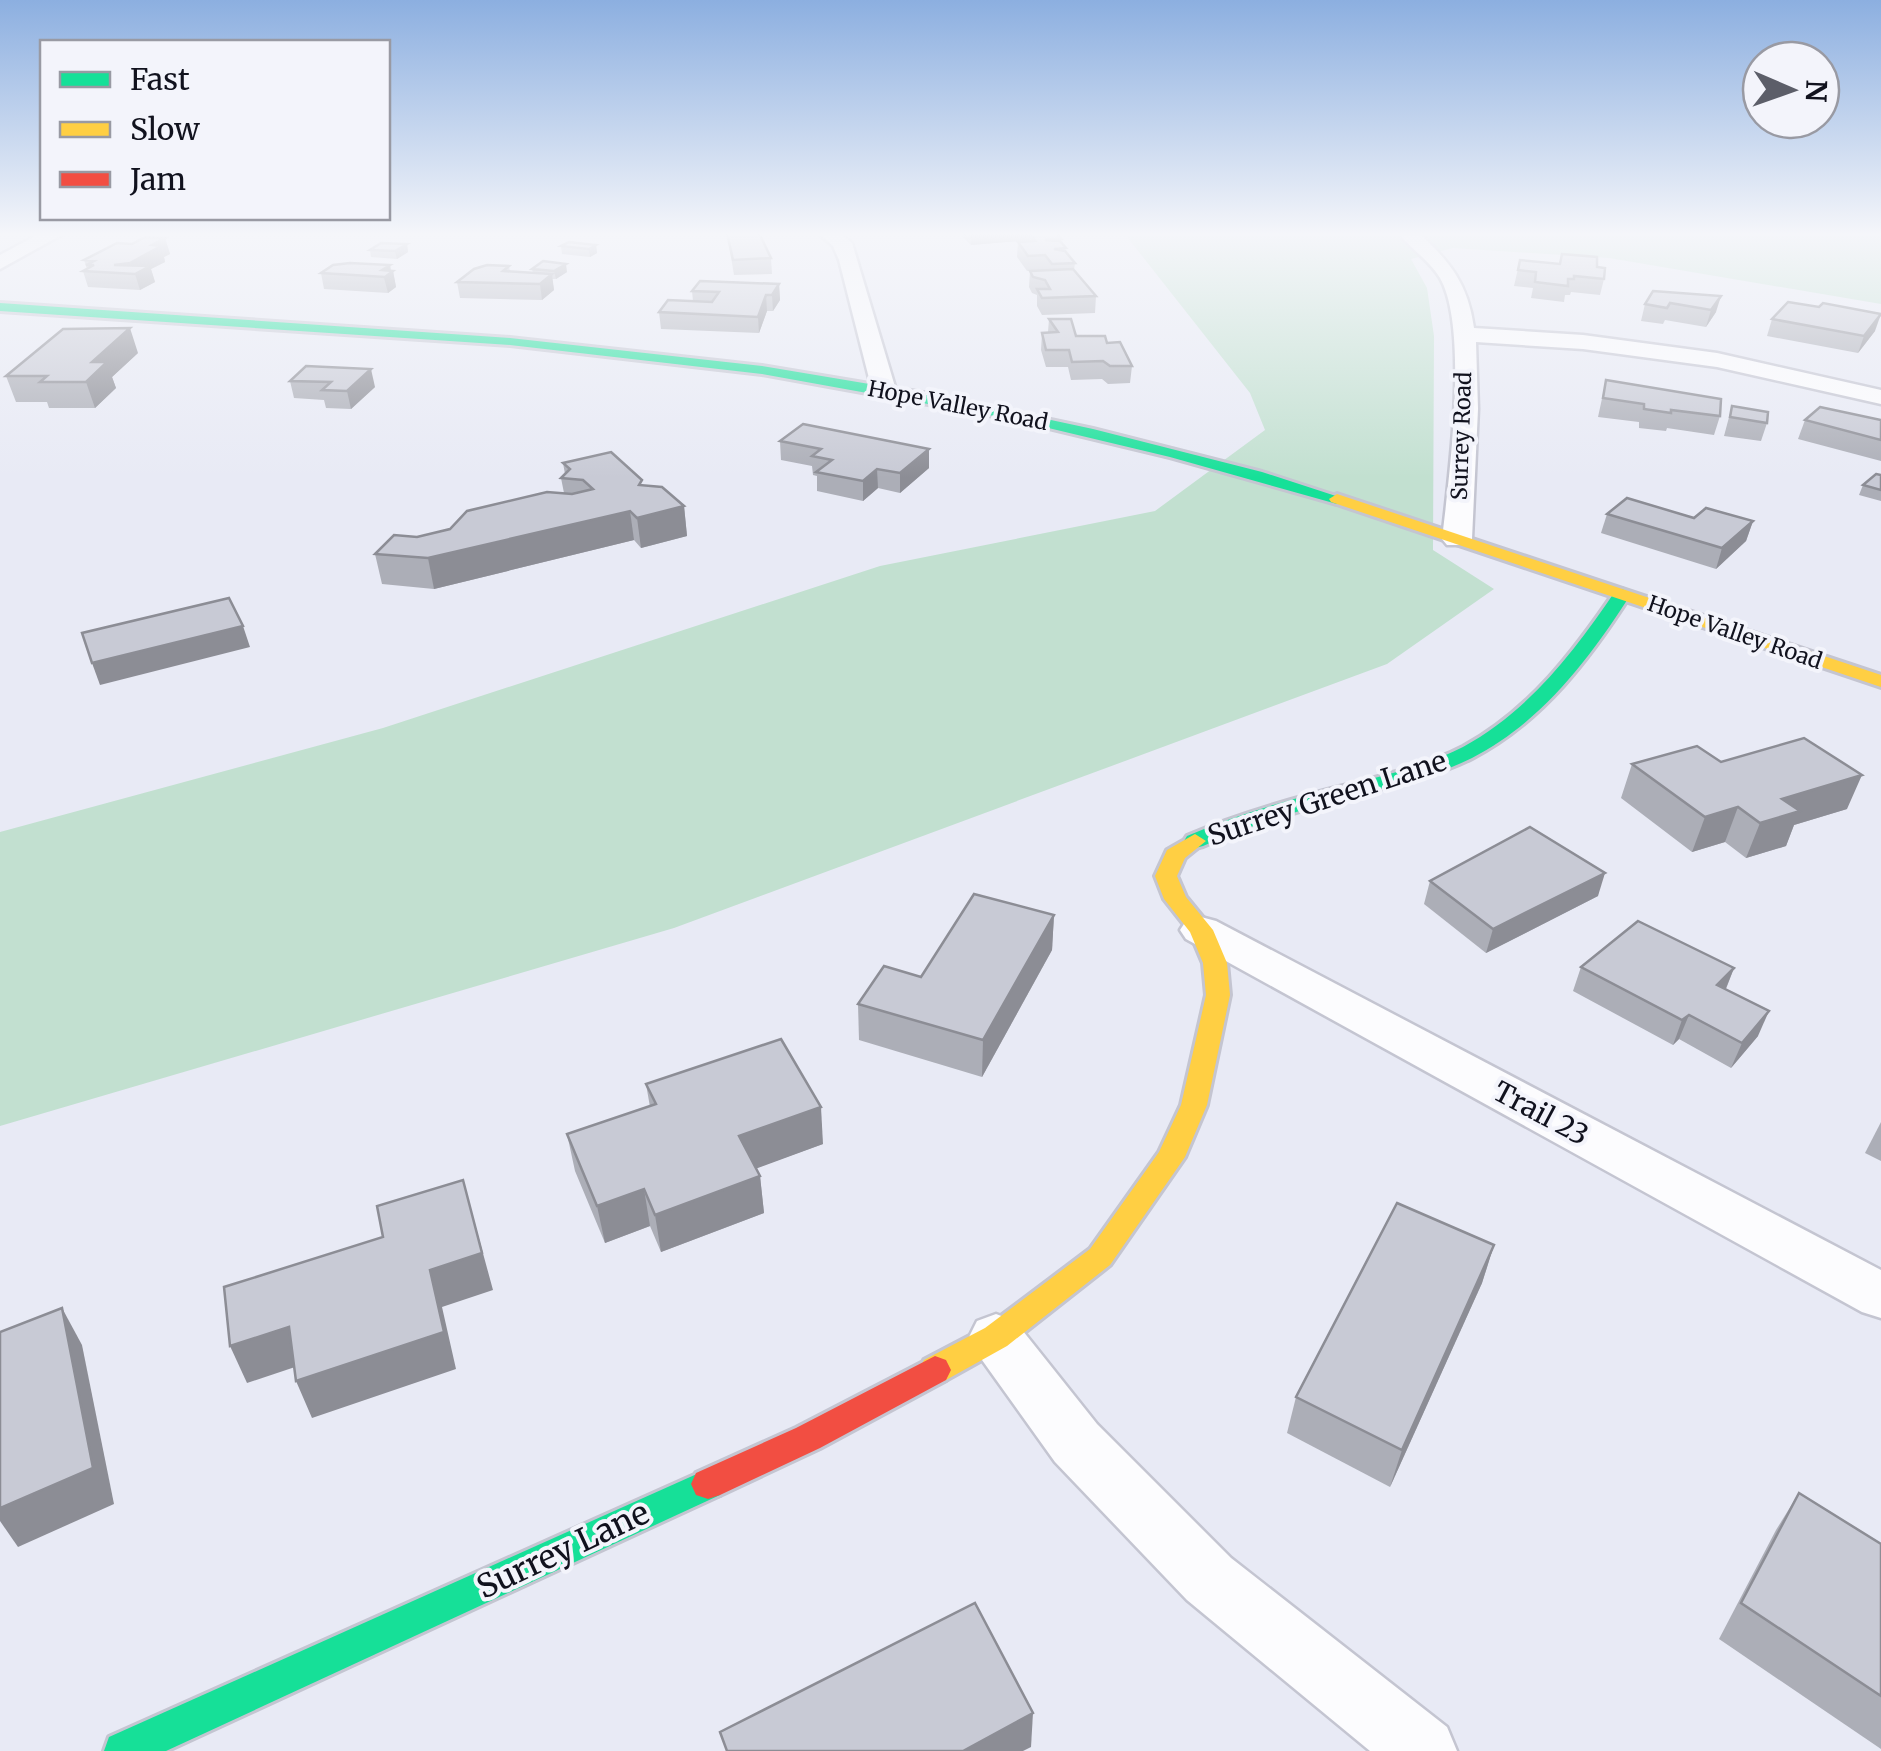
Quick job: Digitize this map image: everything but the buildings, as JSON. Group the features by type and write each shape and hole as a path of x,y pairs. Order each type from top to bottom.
{"main road":[{"name":"Hope Valley Road","path":"106,315 592,350 732,366 884,390 1188,455 1457,539 1881,682"},
{"name":"Surrey Green Lane","path":"1201,930 1176,899 1166,876 1174,855 1199,839 1242,823 1306,801 1399,778 1470,751 1556,681 1588,644 1622,594"},
{"name":"Surrey Lane","path":"123,1751 808,1438 996,1337 1100,1256 1171,1158 1194,1105 1218,995 1215,963 1201,930"}],"street":[{"path":"864,315 884,390"},
{"name":"Surrey Road","path":"1457,539 1462,479 1463,315"},
{"path":"1464,334 1583,342 1717,360 1881,397"},
{"name":"Trail 23","path":"1201,930 1881,1296"},
{"path":"996,1337 1076,1443 1209,1579 1422,1751"}],"green space":[{"path":"1188,315 1431,315 1433,550 1494,589 1387,664 674,928 0,1126 0,832 383,728 880,566 1155,511 1265,430 1250,393"}],"traffic: fast":[{"path":"125,315 510,342 762,370 929,398 1093,433 1337,499"},
{"path":"1195,841 1280,810 1420,772 1470,751 1516,720 1556,683 1622,594"},
{"path":"123,1751 708,1484"}],"traffic: slow":[{"path":"1337,499 1881,681"},
{"path":"935,1370 996,1337 1100,1257 1171,1157 1194,1105 1218,995 1215,963 1201,930 1175,899 1166,876 1175,855 1195,841"}],"traffic: jam":[{"path":"708,1484 808,1438 935,1370"}]}
